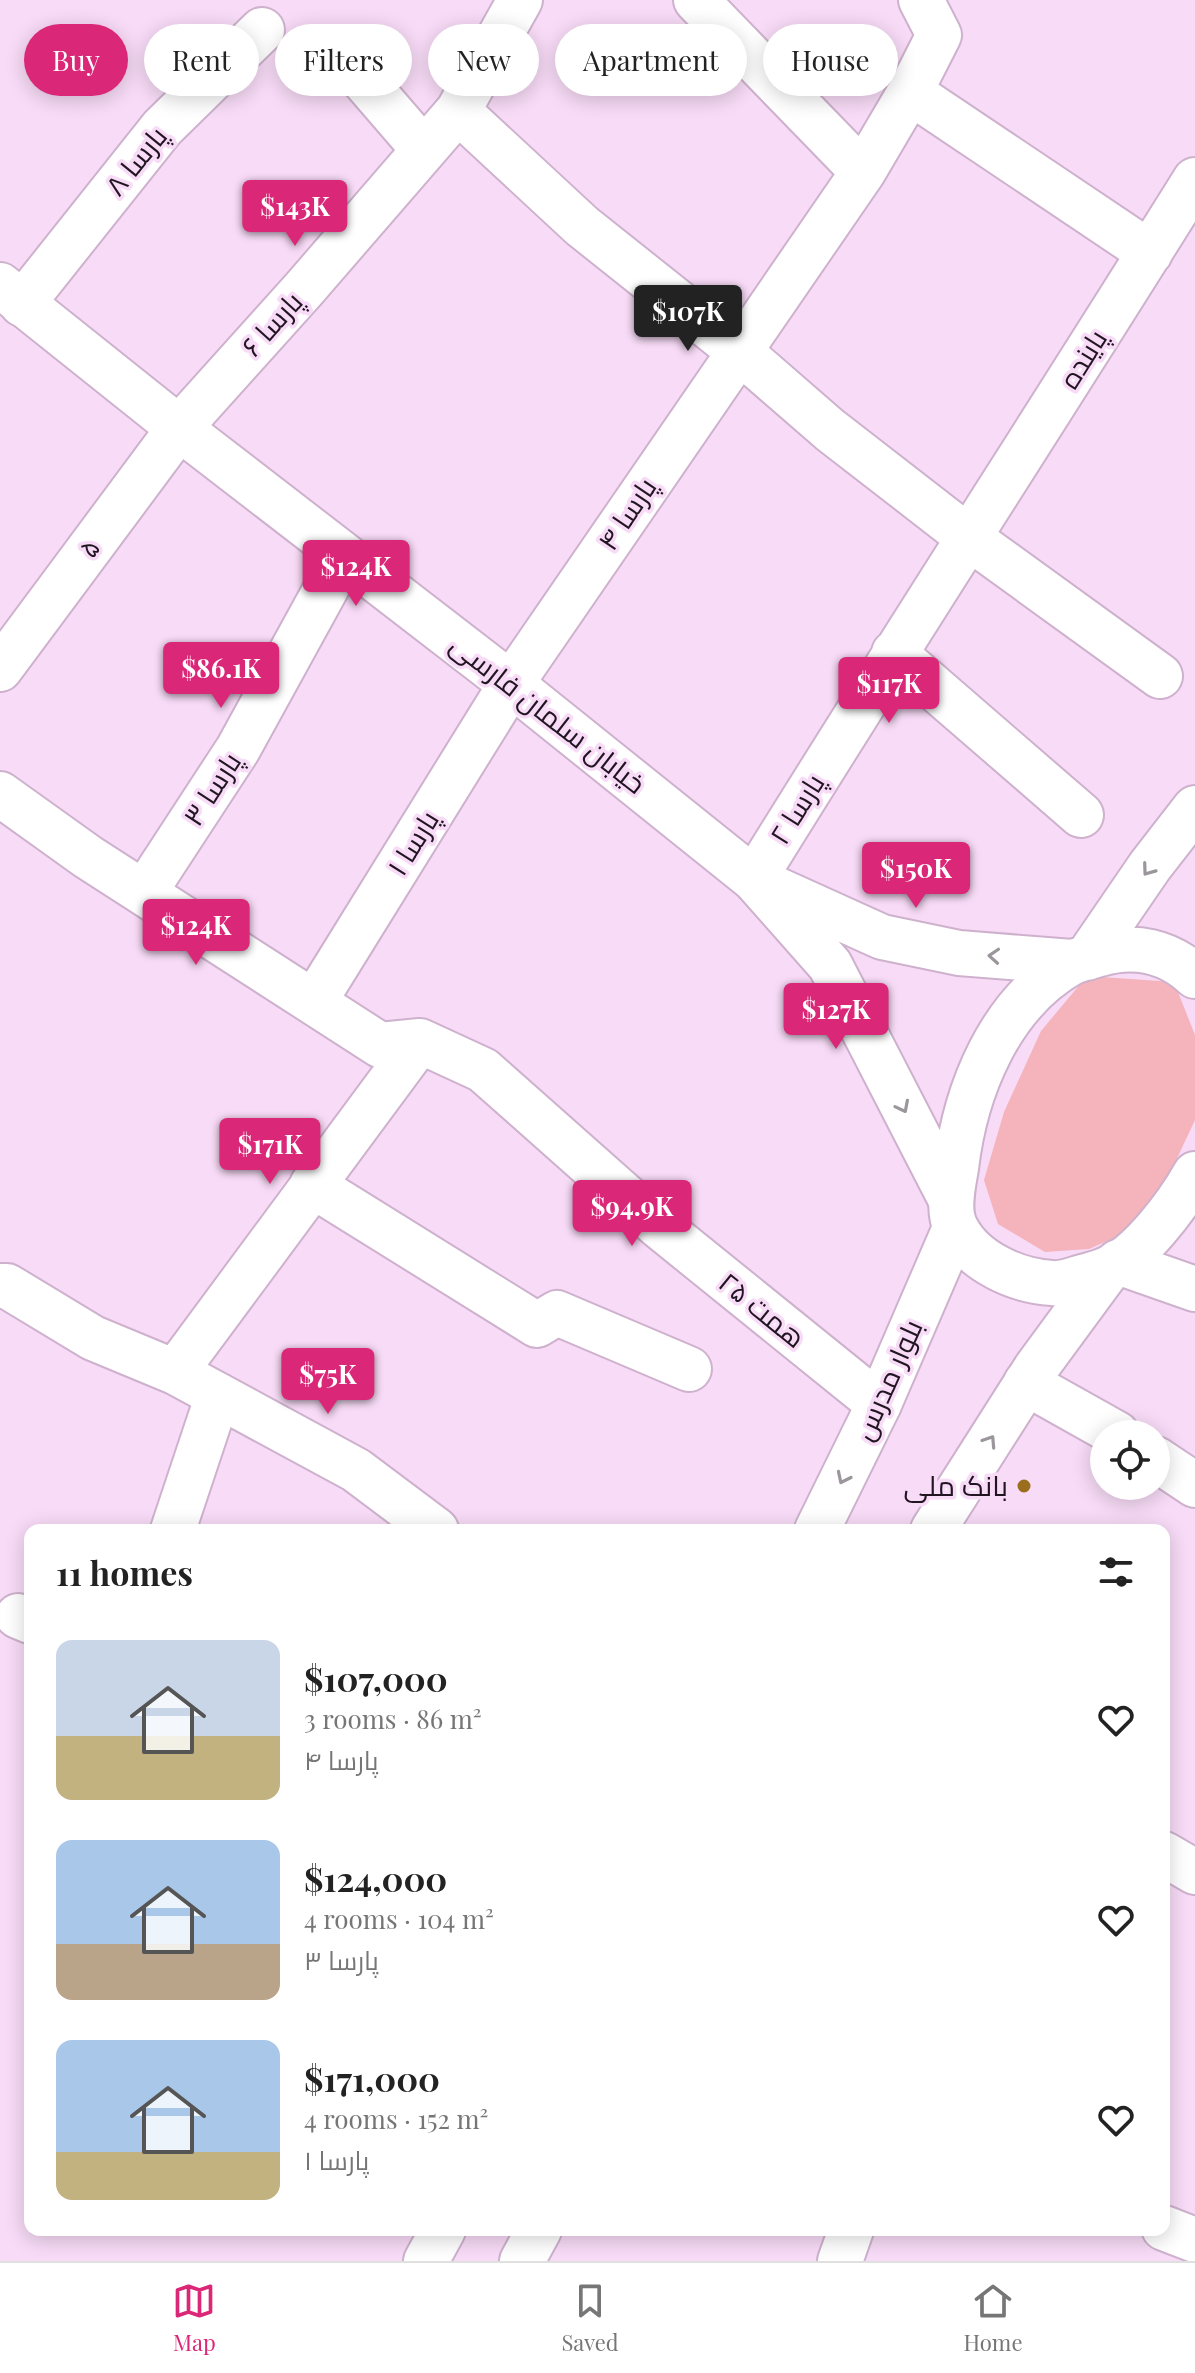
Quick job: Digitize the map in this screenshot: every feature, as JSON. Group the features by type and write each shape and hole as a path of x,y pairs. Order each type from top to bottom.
{"street":[{"name":"پارسا ۶","path":"179,428 458,111 520,0"},
{"path":"696,0 863,172"},
{"name":"پارسا ۴","path":"511,684 863,172 939,35 921,0"},
{"name":"پارسا ۸","path":"11,295 162,128 262,30"},
{"path":"910,92 1150,253"},
{"path":"377,96 424,150"},
{"path":"458,111 582,226 741,347 830,430 968,537 1160,676"},
{"name":"پاینده","path":"968,537 1025,453 1195,180"},
{"name":"خیابان سلمان فارسی","path":"11,295 511,684 754,879 830,965 953,1214 979,1255 1012,1276 1034,1282 1059,1284 1113,1266"},
{"name":"۵","path":"0,669 179,428"},
{"name":"پارسا ۲","path":"754,879 968,537"},
{"name":"پارسا ۳","path":"144,893 238,749 344,556"},
{"path":"894,653 1081,815"},
{"name":"پارسا ۱","path":"314,1002 511,684"},
{"path":"0,794 88,857 380,1045 420,1041"},
{"path":"1080,960 1195,808"},
{"name":"خیابان سلمان فارسی","path":"754,879 882,937 959,953 1080,960"},
{"path":"1080,960 1114,950 1151,950 1174,960 1195,976"},
{"name":"بلوار مدرس","path":"820,1524 879,1404 953,1214 959,1142 972,1094 991,1048 1032,994 1080,960"},
{"path":"175,1372 420,1041"},
{"name":"همت ۲۵","path":"420,1041 483,1070 660,1227 879,1404"},
{"path":"937,1524 1026,1383 1113,1266 1162,1224 1195,1174"},
{"path":"312,1185 537,1325 557,1313 689,1369"},
{"path":"1113,1266 1195,1289"},
{"path":"0,1286 7,1286 93,1338 175,1372 356,1470 428,1524"},
{"path":"1026,1383 1092,1420"},
{"path":"175,1524 218,1395"},
{"path":"1170,1468 1195,1485"},
{"path":"1170,1857 1195,1872"},
{"path":"1170,2230 1195,2240"},
{"path":"426,2261 440,2236"},
{"path":"522,2261 536,2236"},
{"path":"840,2261 849,2236"}],"shaded area":[{"path":"1087,976 1174,982 1195,1035 1195,1120 1157,1201 1118,1236 1089,1249 1045,1252 998,1224 984,1180 1004,1112 1041,1031"}],"place":[{"name":"بانک ملی","path":"1024,1486"}]}
